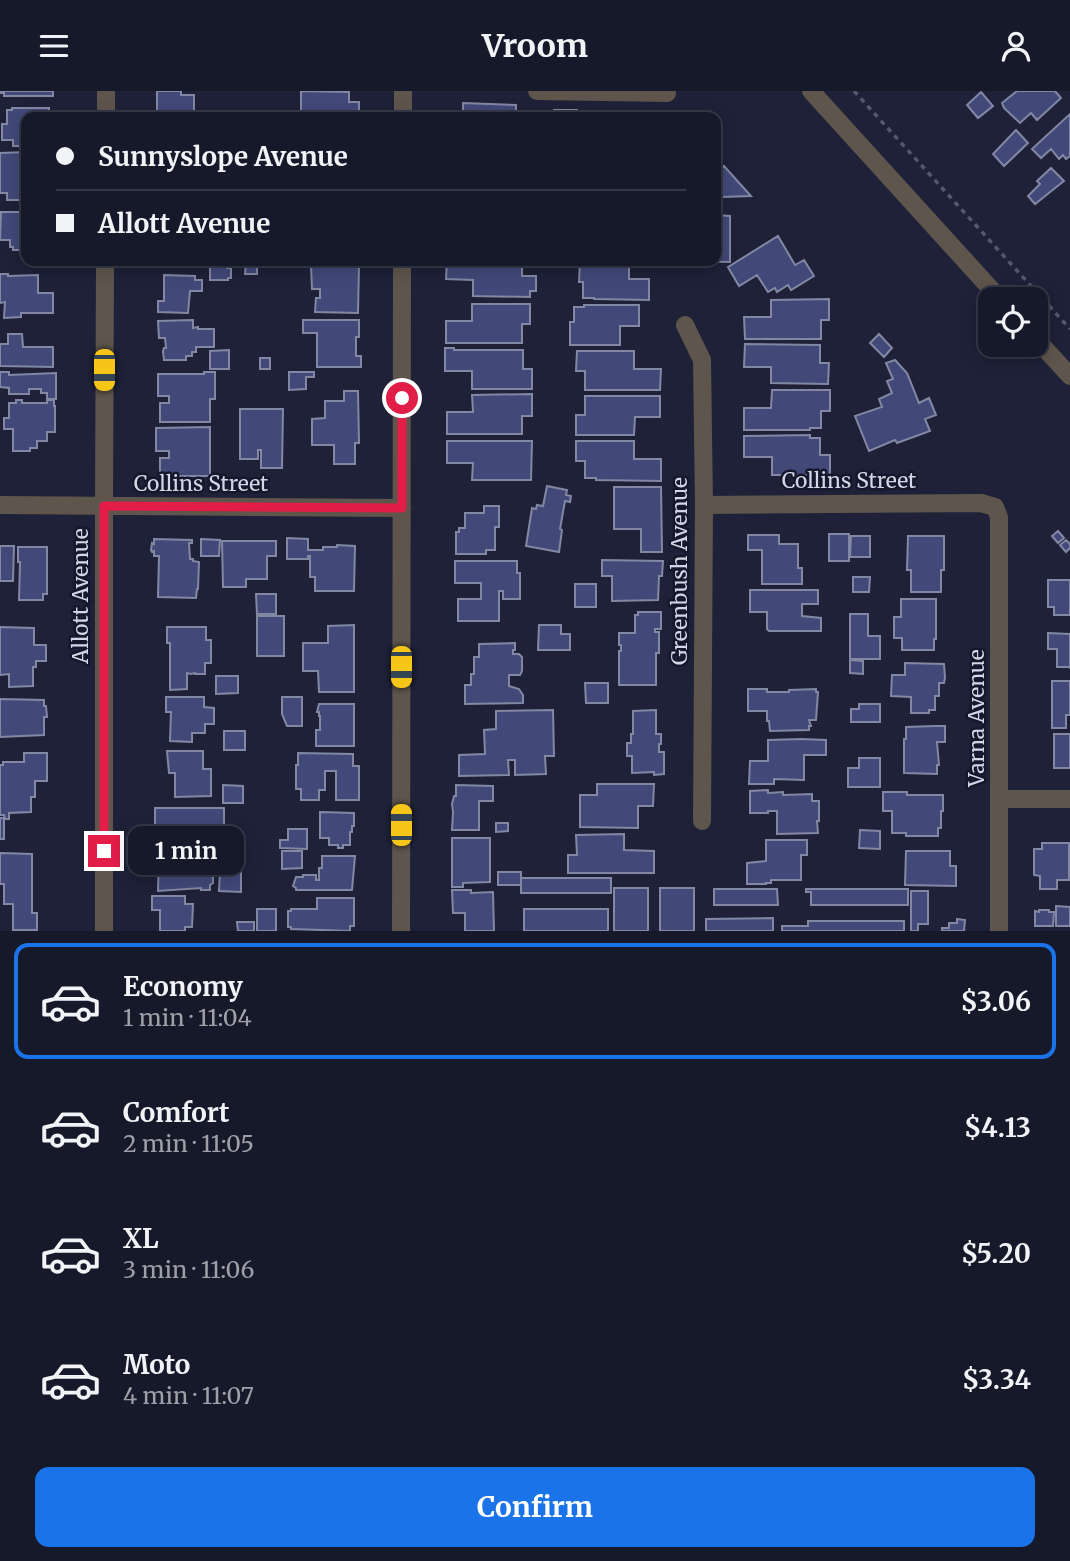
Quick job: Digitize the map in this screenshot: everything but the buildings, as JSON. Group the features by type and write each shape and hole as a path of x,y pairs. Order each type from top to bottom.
{"street":[{"path":"106,91 106,112"},
{"path":"402,112 403,91"},
{"path":"537,91 667,93"},
{"path":"811,91 989,287"},
{"name":"Allott Avenue","path":"104,931 105,266"},
{"path":"401,931 402,266"},
{"name":"Greenbush Avenue","path":"685,325 702,360 702,821"},
{"path":"1048,352 1070,376"},
{"name":"Collins Street","path":"704,505 981,503 995,507"},
{"name":"Collins Street","path":"0,505 402,508"},
{"name":"Varna Avenue","path":"995,507 999,517 999,931"},
{"path":"1000,799 1070,799"}],"path":[{"path":"855,91 1070,329"}],"route":[{"path":"104,851 104,506 402,508 402,398"}]}
